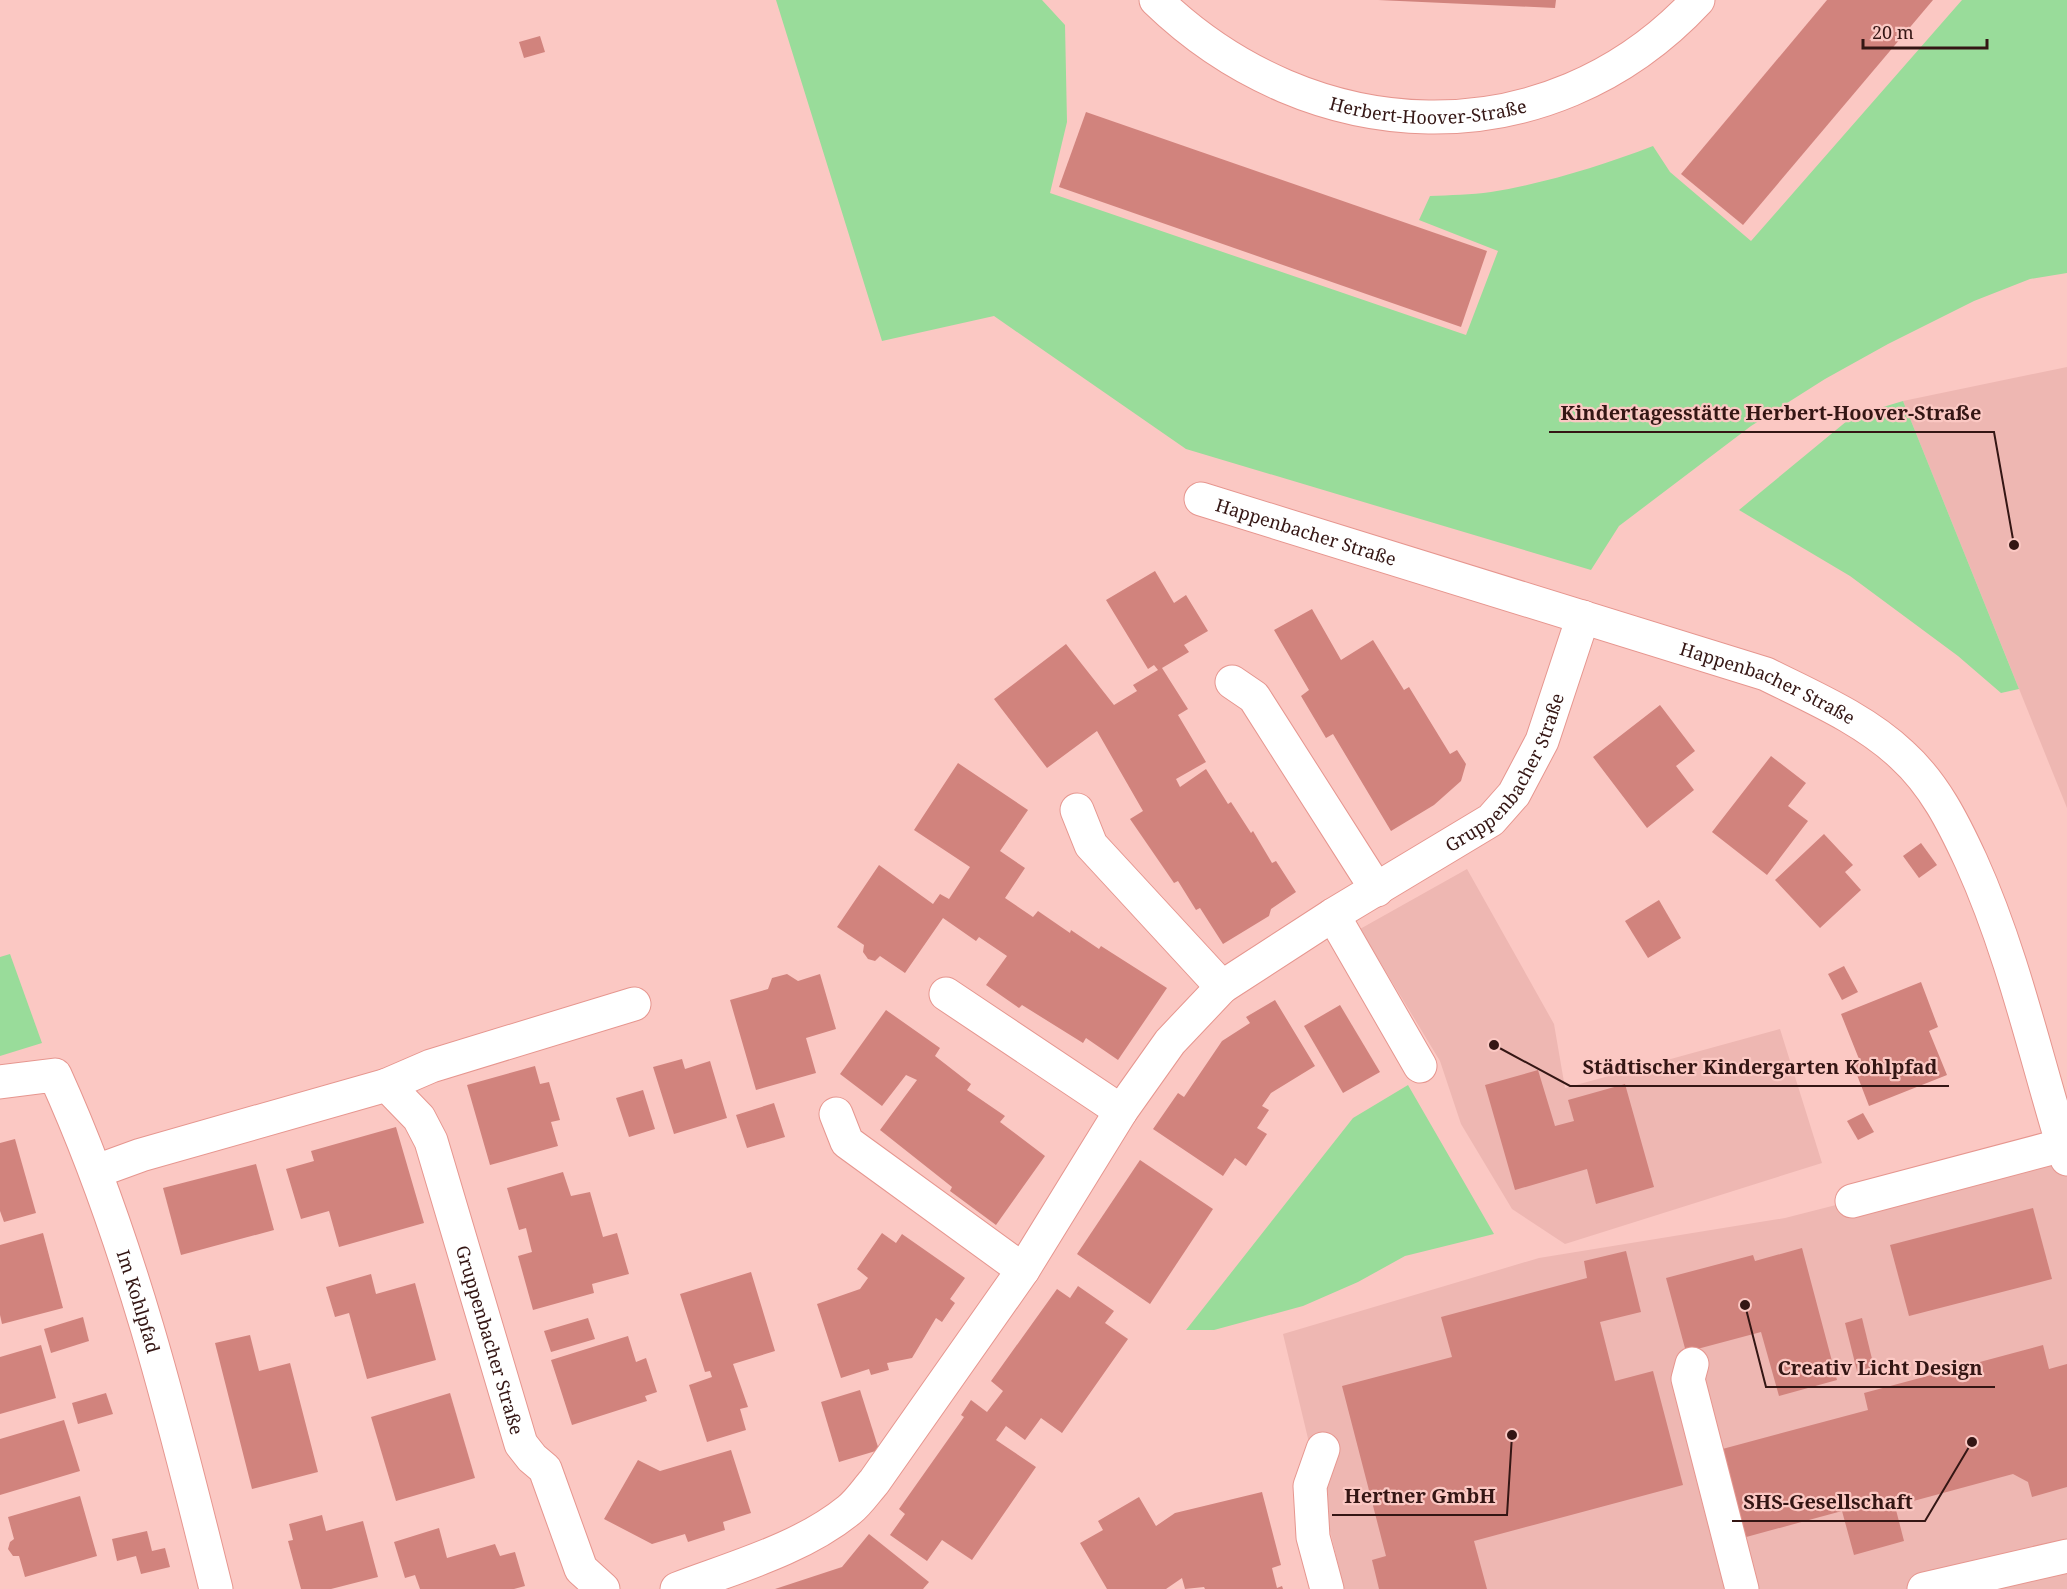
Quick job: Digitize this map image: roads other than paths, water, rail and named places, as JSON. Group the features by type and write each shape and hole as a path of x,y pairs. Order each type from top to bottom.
{"street":[{"name":"Herbert-Hoover-Straße","path":"1156,0 1205,41 1242,64 1285,86 1328,102 1375,113 1458,117 1504,111 1576,88 1651,46 1698,0"},
{"name":"Happenbacher Straße","path":"1201,499 1766,674 1843,713 1902,754 1932,787 1958,833 1986,895 2012,968 2065,1152"},
{"name":"Gruppenbacher Straße","path":"677,1589 777,1551 828,1526 852,1508 874,1482 1023,1270 1121,1111 1170,1042 1222,987 1333,915 1491,820 1514,794 1542,741 1582,616"},
{"path":"1232,682 1254,697 1377,890"},
{"path":"1077,810 1091,845 1222,987"},
{"path":"1333,915 1420,1066"},
{"path":"946,994 1121,1111"},
{"path":"97,1171 141,1155 387,1085 431,1066 634,1004"},
{"name":"Im Kohlpfad","path":"0,1082 55,1075 97,1171 140,1307 216,1589"},
{"name":"Gruppenbacher Straße","path":"387,1085 419,1118 431,1141 521,1444 545,1469 581,1569 603,1589"},
{"path":"836,1114 847,1142 1023,1270"},
{"path":"1852,1201 2065,1152"},
{"path":"1692,1364 1688,1379 1742,1589"},
{"path":"1323,1449 1310,1486 1313,1537 1327,1589"},
{"path":"1924,1589 2067,1556"}],"place":[{"name":"Kindertagesstätte Herbert-Hoover-Straße","path":"2014,545"},
{"name":"Städtischer Kindergarten Kohlpfad","path":"1494,1045"},
{"name":"Creativ Licht Design","path":"1745,1305"},
{"name":"Hertner GmbH","path":"1512,1435"},
{"name":"SHS-Gesellschaft","path":"1972,1442"}]}
